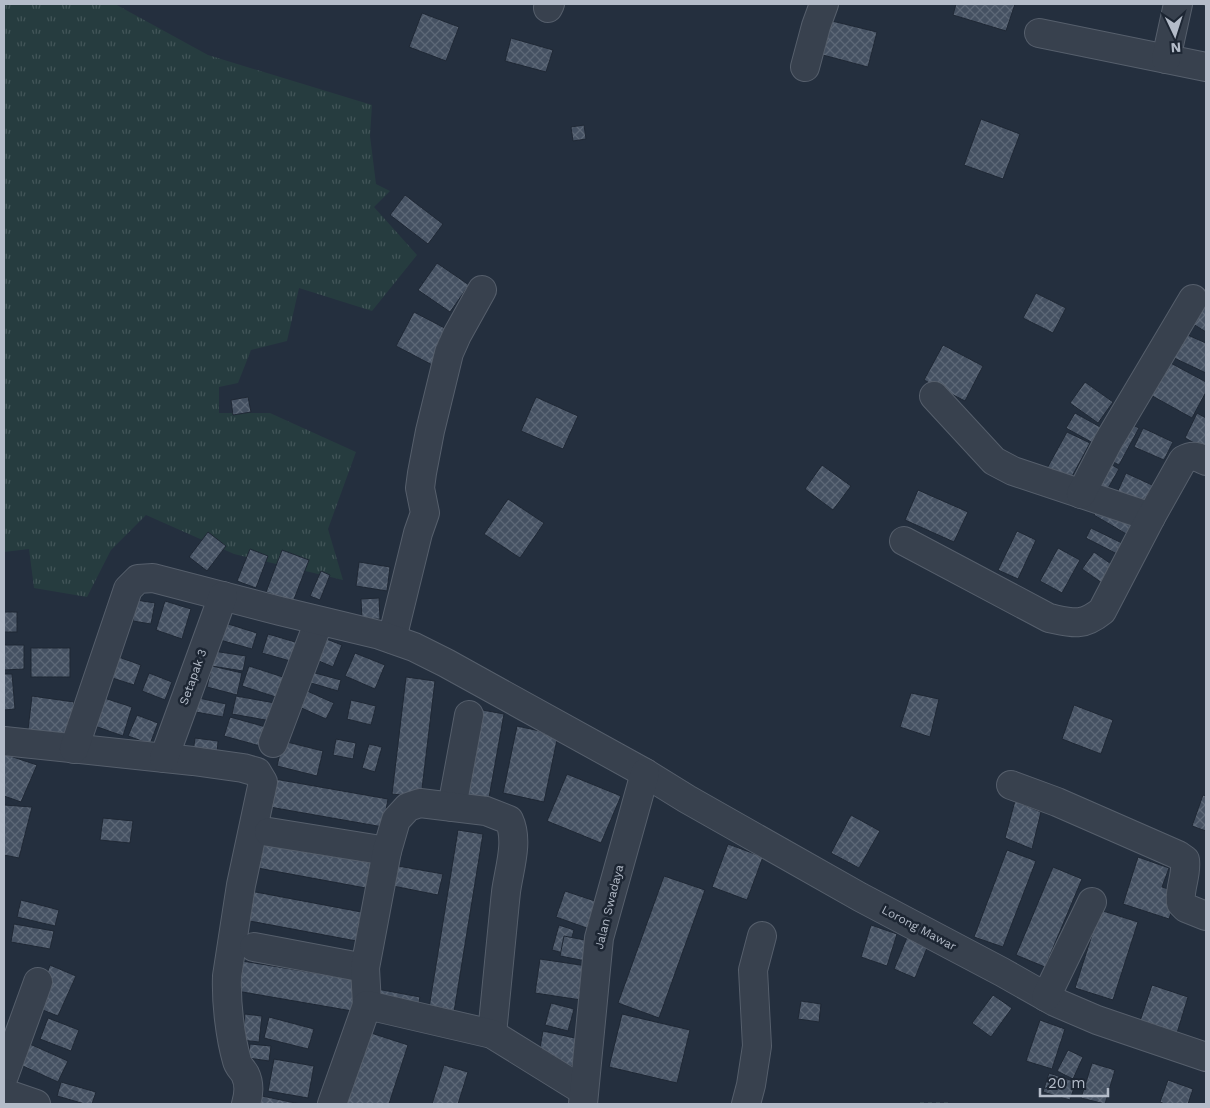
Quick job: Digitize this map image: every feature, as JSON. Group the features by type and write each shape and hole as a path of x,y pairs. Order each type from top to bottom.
{"street":[{"path":"806,67 816,26 824,4"},
{"path":"1166,59 1178,4"},
{"path":"1039,33 1206,68"},
{"path":"392,639 418,533 425,513 420,488 422,473 449,353 456,335 482,290"},
{"path":"1081,494 1108,442 1193,299"},
{"path":"934,396 994,461 1013,471 1151,518"},
{"path":"904,541 1049,618 1075,624 1090,620 1102,612 1183,460 1190,456 1197,456 1206,461"},
{"name":"Lorong Mawar","path":"74,749 128,589 138,579 153,578 392,639 414,647 446,663 645,772 687,799 860,898 1046,997 1096,1020 1206,1056"},
{"name":"Setapak 3","path":"164,758 222,596"},
{"path":"273,743 319,620"},
{"path":"452,807 469,715"},
{"path":"4,741 164,758 243,768 258,772 263,782 241,885 227,976 228,1009 237,1063 246,1075 250,1092 246,1104"},
{"name":"Jalan Swadaya","path":"584,1098 599,938 645,772"},
{"path":"1011,785 1057,802 1178,855 1185,860 1186,870 1180,895 1181,903 1186,908 1206,916"},
{"path":"332,1104 367,1005 365,968 386,851 396,820 408,807 420,803 486,811 509,820 513,828 492,1034"},
{"path":"270,832 386,851"},
{"path":"1046,997 1092,902"},
{"path":"746,1104 757,1046 752,970 762,936"},
{"path":"254,946 365,968"},
{"path":"4,1076 38,982"},
{"path":"367,1005 492,1034 584,1098"},
{"path":"4,1093 36,1104"}],"path":[{"path":"920,1104 952,1104"}],"green space":[{"path":"4,4 115,4 208,55 372,105 370,136 376,184 390,191 374,207 417,255 372,311 299,288 287,341 251,350 238,383 219,387 219,413 270,413 356,452 328,529 343,580 234,554 146,515 111,550 87,597 34,588 29,549 4,552"}],"building":[{"path":"956,4 1015,4 1006,31 953,15"},
{"path":"422,13 459,27 446,61 409,47"},
{"path":"828,20 877,32 868,67 819,54"},
{"path":"511,38 553,50 546,72 505,61"},
{"path":"981,119 1020,134 1003,179 964,165"},
{"path":"584,125 586,139 573,141 571,127"},
{"path":"405,195 443,224 428,244 390,215"},
{"path":"437,263 469,285 450,312 418,290"},
{"path":"1036,293 1066,308 1053,333 1023,318"},
{"path":"1206,298 1206,332 1190,322"},
{"path":"414,312 456,334 438,368 396,346"},
{"path":"1183,333 1206,343 1206,373 1172,357"},
{"path":"943,345 983,366 965,401 924,380"},
{"path":"1165,360 1206,382 1206,392 1192,418 1147,393"},
{"path":"1085,382 1113,402 1098,423 1070,403"},
{"path":"248,397 251,412 233,415 231,400"},
{"path":"536,397 578,416 563,449 521,431"},
{"path":"1075,413 1102,428 1093,443 1066,428"},
{"path":"1197,413 1206,418 1206,449 1185,438"},
{"path":"1124,421 1139,428 1119,465 1104,457"},
{"path":"1143,428 1173,442 1164,460 1134,447"},
{"path":"1067,432 1090,443 1069,482 1046,470"},
{"path":"1105,461 1119,469 1102,499 1089,491"},
{"path":"822,465 851,486 833,510 805,489"},
{"path":"1126,473 1163,490 1152,511 1116,495"},
{"path":"918,490 968,512 954,542 905,520"},
{"path":"508,499 544,523 520,558 484,534"},
{"path":"1100,506 1133,526 1128,535 1094,515"},
{"path":"1091,528 1124,544 1119,555 1086,538"},
{"path":"1017,531 1036,540 1018,579 998,570"},
{"path":"208,532 226,546 207,571 189,557"},
{"path":"1058,548 1080,560 1062,593 1040,581"},
{"path":"250,549 268,556 256,588 237,581"},
{"path":"282,550 309,560 293,602 266,592"},
{"path":"1094,552 1117,568 1105,585 1082,569"},
{"path":"359,562 390,567 387,591 356,586"},
{"path":"321,571 330,575 320,600 310,596"},
{"path":"379,598 380,619 362,620 361,599"},
{"path":"136,600 155,603 151,624 133,621"},
{"path":"165,601 191,609 182,639 156,630"},
{"path":"4,612 17,612 17,632 4,632"},
{"path":"225,623 257,633 252,649 220,640"},
{"path":"268,634 302,644 297,663 262,653"},
{"path":"321,637 342,645 333,667 312,658"},
{"path":"4,645 24,645 24,669 4,670"},
{"path":"31,648 70,648 70,677 31,677"},
{"path":"213,651 246,656 243,671 211,666"},
{"path":"355,653 385,665 375,689 345,676"},
{"path":"110,654 141,665 134,685 103,675"},
{"path":"212,666 242,673 237,695 207,687"},
{"path":"249,666 286,678 279,698 242,686"},
{"path":"304,670 341,680 338,691 301,680"},
{"path":"149,673 172,682 165,700 142,691"},
{"path":"4,674 12,674 15,709 4,710"},
{"path":"406,677 435,681 421,797 392,794"},
{"path":"305,690 334,703 326,719 297,706"},
{"path":"911,693 939,699 930,737 900,727"},
{"path":"32,696 74,702 69,743 27,738"},
{"path":"98,696 132,707 123,736 89,724"},
{"path":"236,696 275,703 271,721 232,714"},
{"path":"199,698 226,704 223,717 196,712"},
{"path":"351,700 376,706 371,725 347,719"},
{"path":"1074,705 1113,720 1101,754 1062,739"},
{"path":"477,709 504,714 487,809 460,804"},
{"path":"137,715 158,723 150,744 128,736"},
{"path":"230,717 266,727 260,746 224,736"},
{"path":"517,726 558,735 544,802 503,793"},
{"path":"195,738 218,741 217,755 193,753"},
{"path":"336,739 356,743 353,759 333,755"},
{"path":"283,741 323,751 317,776 277,766"},
{"path":"369,744 382,747 375,772 362,768"},
{"path":"4,754 37,765 21,802 4,796"},
{"path":"567,774 621,796 601,843 547,821"},
{"path":"269,778 388,799 383,827 264,806"},
{"path":"1203,795 1206,796 1206,831 1192,826"},
{"path":"1015,801 1041,812 1032,849 1005,838"},
{"path":"4,805 32,807 19,858 4,855"},
{"path":"851,815 880,831 859,868 831,853"},
{"path":"103,818 133,821 130,843 100,840"},
{"path":"458,830 483,834 453,1018 428,1014"},
{"path":"258,838 376,860 371,889 252,867"},
{"path":"728,844 763,857 747,900 712,887"},
{"path":"1007,850 1036,861 1003,947 974,937"},
{"path":"1138,857 1169,868 1162,887 1178,892 1169,919 1123,904"},
{"path":"398,866 443,874 438,895 393,886"},
{"path":"1053,867 1082,879 1045,967 1016,955"},
{"path":"664,876 705,890 659,1018 618,1003"},
{"path":"245,890 372,914 367,943 239,919"},
{"path":"565,891 607,905 598,932 556,917"},
{"path":"21,900 59,910 55,926 17,917"},
{"path":"1100,910 1138,922 1113,1000 1075,988"},
{"path":"14,924 54,931 50,949 11,942"},
{"path":"559,925 574,930 567,954 552,950"},
{"path":"871,925 897,934 887,966 861,957"},
{"path":"908,935 929,943 915,978 894,969"},
{"path":"564,936 595,942 591,962 560,956"},
{"path":"540,959 587,966 581,1000 535,993"},
{"path":"236,960 358,980 352,1011 231,990"},
{"path":"50,965 76,976 58,1016 35,1007"},
{"path":"1152,985 1188,997 1177,1033 1140,1021"},
{"path":"377,989 420,997 417,1012 375,1005"},
{"path":"993,995 1012,1008 991,1037 972,1023"},
{"path":"801,1001 821,1004 819,1022 798,1019"},
{"path":"551,1003 574,1009 568,1031 545,1025"},
{"path":"245,1014 262,1016 259,1042 242,1040"},
{"path":"622,1014 690,1030 677,1083 609,1067"},
{"path":"269,1017 314,1029 308,1049 264,1038"},
{"path":"48,1018 79,1030 71,1051 40,1039"},
{"path":"1040,1020 1065,1029 1052,1069 1026,1061"},
{"path":"543,1031 584,1040 578,1067 538,1059"},
{"path":"368,1032 408,1045 389,1104 345,1104"},
{"path":"23,1041 68,1061 58,1082 14,1062"},
{"path":"250,1044 271,1046 269,1061 248,1058"},
{"path":"1068,1050 1083,1057 1073,1079 1057,1071"},
{"path":"274,1059 314,1066 308,1098 268,1091"},
{"path":"1092,1063 1115,1070 1105,1104 1081,1098"},
{"path":"444,1065 468,1072 458,1104 432,1104"},
{"path":"1049,1073 1076,1082 1070,1100 1043,1092"},
{"path":"1168,1080 1193,1089 1188,1104 1165,1104 1160,1102"},
{"path":"61,1082 96,1092 92,1104 85,1104 57,1096"},
{"path":"262,1096 300,1104 260,1104"}]}
